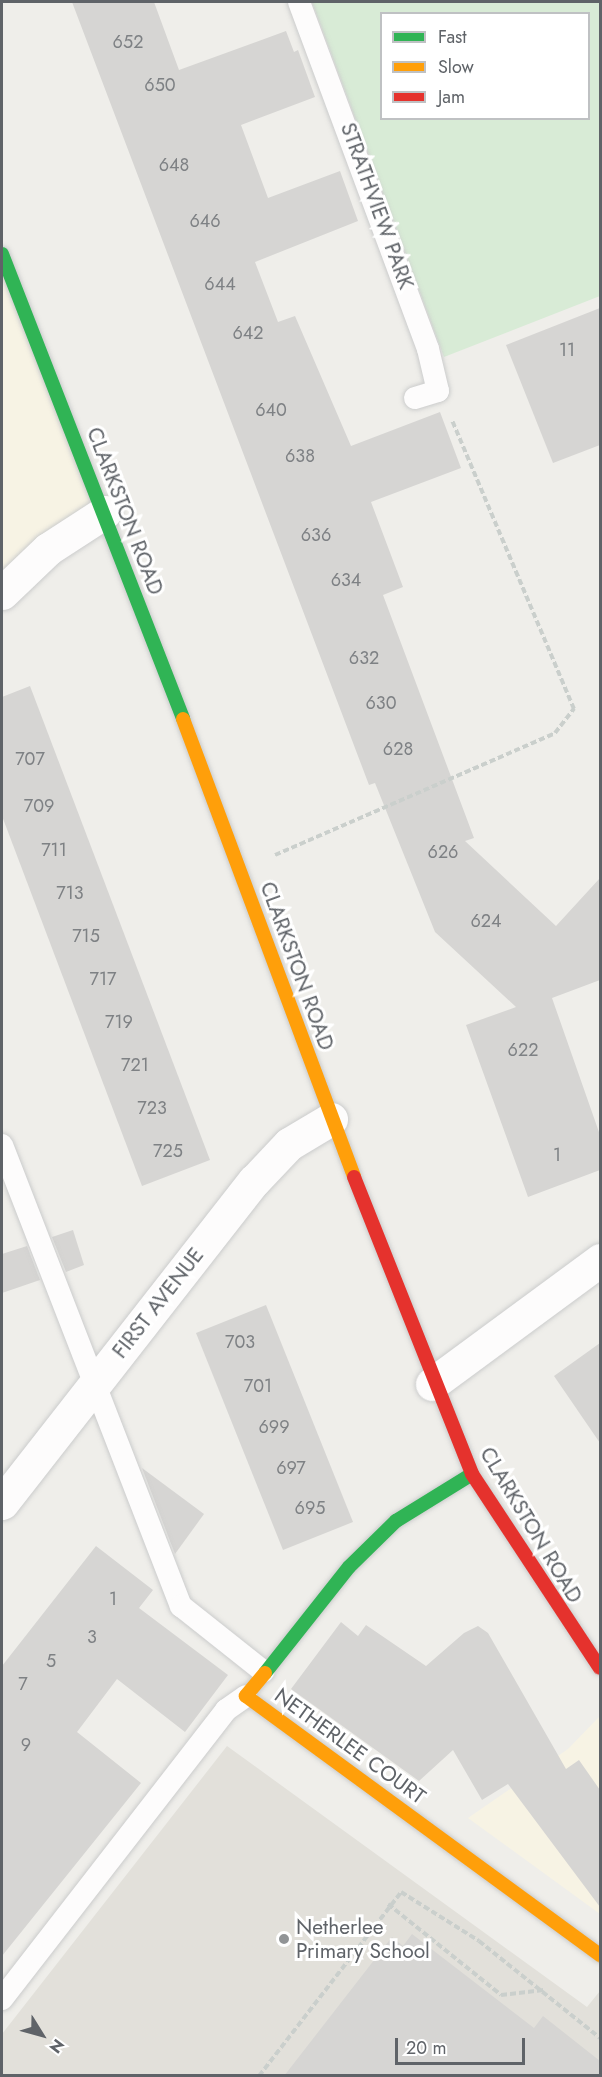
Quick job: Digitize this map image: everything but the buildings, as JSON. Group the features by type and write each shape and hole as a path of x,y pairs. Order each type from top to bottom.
{"main road":[{"name":"CLARKSTON ROAD","path":"2,254 105,512 432,1384 472,1474 600,1668"},
{"name":"NETHERLEE COURT","path":"472,1474 396,1521 349,1567 263,1671 246,1696 600,1955"}],"street":[{"path":"2,593 48,549 105,512"},
{"name":"FIRST AVENUE","path":"2,1503 254,1181 289,1144 331,1119"},
{"path":"432,1384 600,1260"}],"lane":[{"name":"STRATHVIEW PARK","path":"299,2 388,236 438,391"},
{"path":"415,398 438,391"},
{"path":"2,1145 93,1385 181,1606 263,1671"},
{"path":"2,1999 226,1710 246,1696"}],"path":[{"path":"239,871 555,733 574,709 438,391"},
{"path":"259,2076 327,1992 388,1904 401,1892 423,1904 544,1990 600,2038"},
{"path":"388,1904 501,1995 544,1990"},
{"path":"476,1983 479,1978"}],"shaded area":[{"path":"2,254 105,512 2,593"},
{"path":"600,1716 600,1914 468,1818 568,1749"},
{"name":"Netherlee Primary School","path":"227,1746 587,2007 600,1991 600,2075 2,2075 2,2034"}],"green space":[{"path":"312,2 600,2 600,296 444,357"}],"traffic: fast":[{"path":"2,254 183,719"},
{"path":"265,1673 349,1567 396,1521 472,1474"}],"traffic: slow":[{"path":"183,719 354,1177"},
{"path":"265,1673 246,1696 600,1955"}],"traffic: jam":[{"path":"354,1177 472,1474 600,1668"}],"place":[{"name":"Netherlee Primary School","path":"284,1939"}]}
